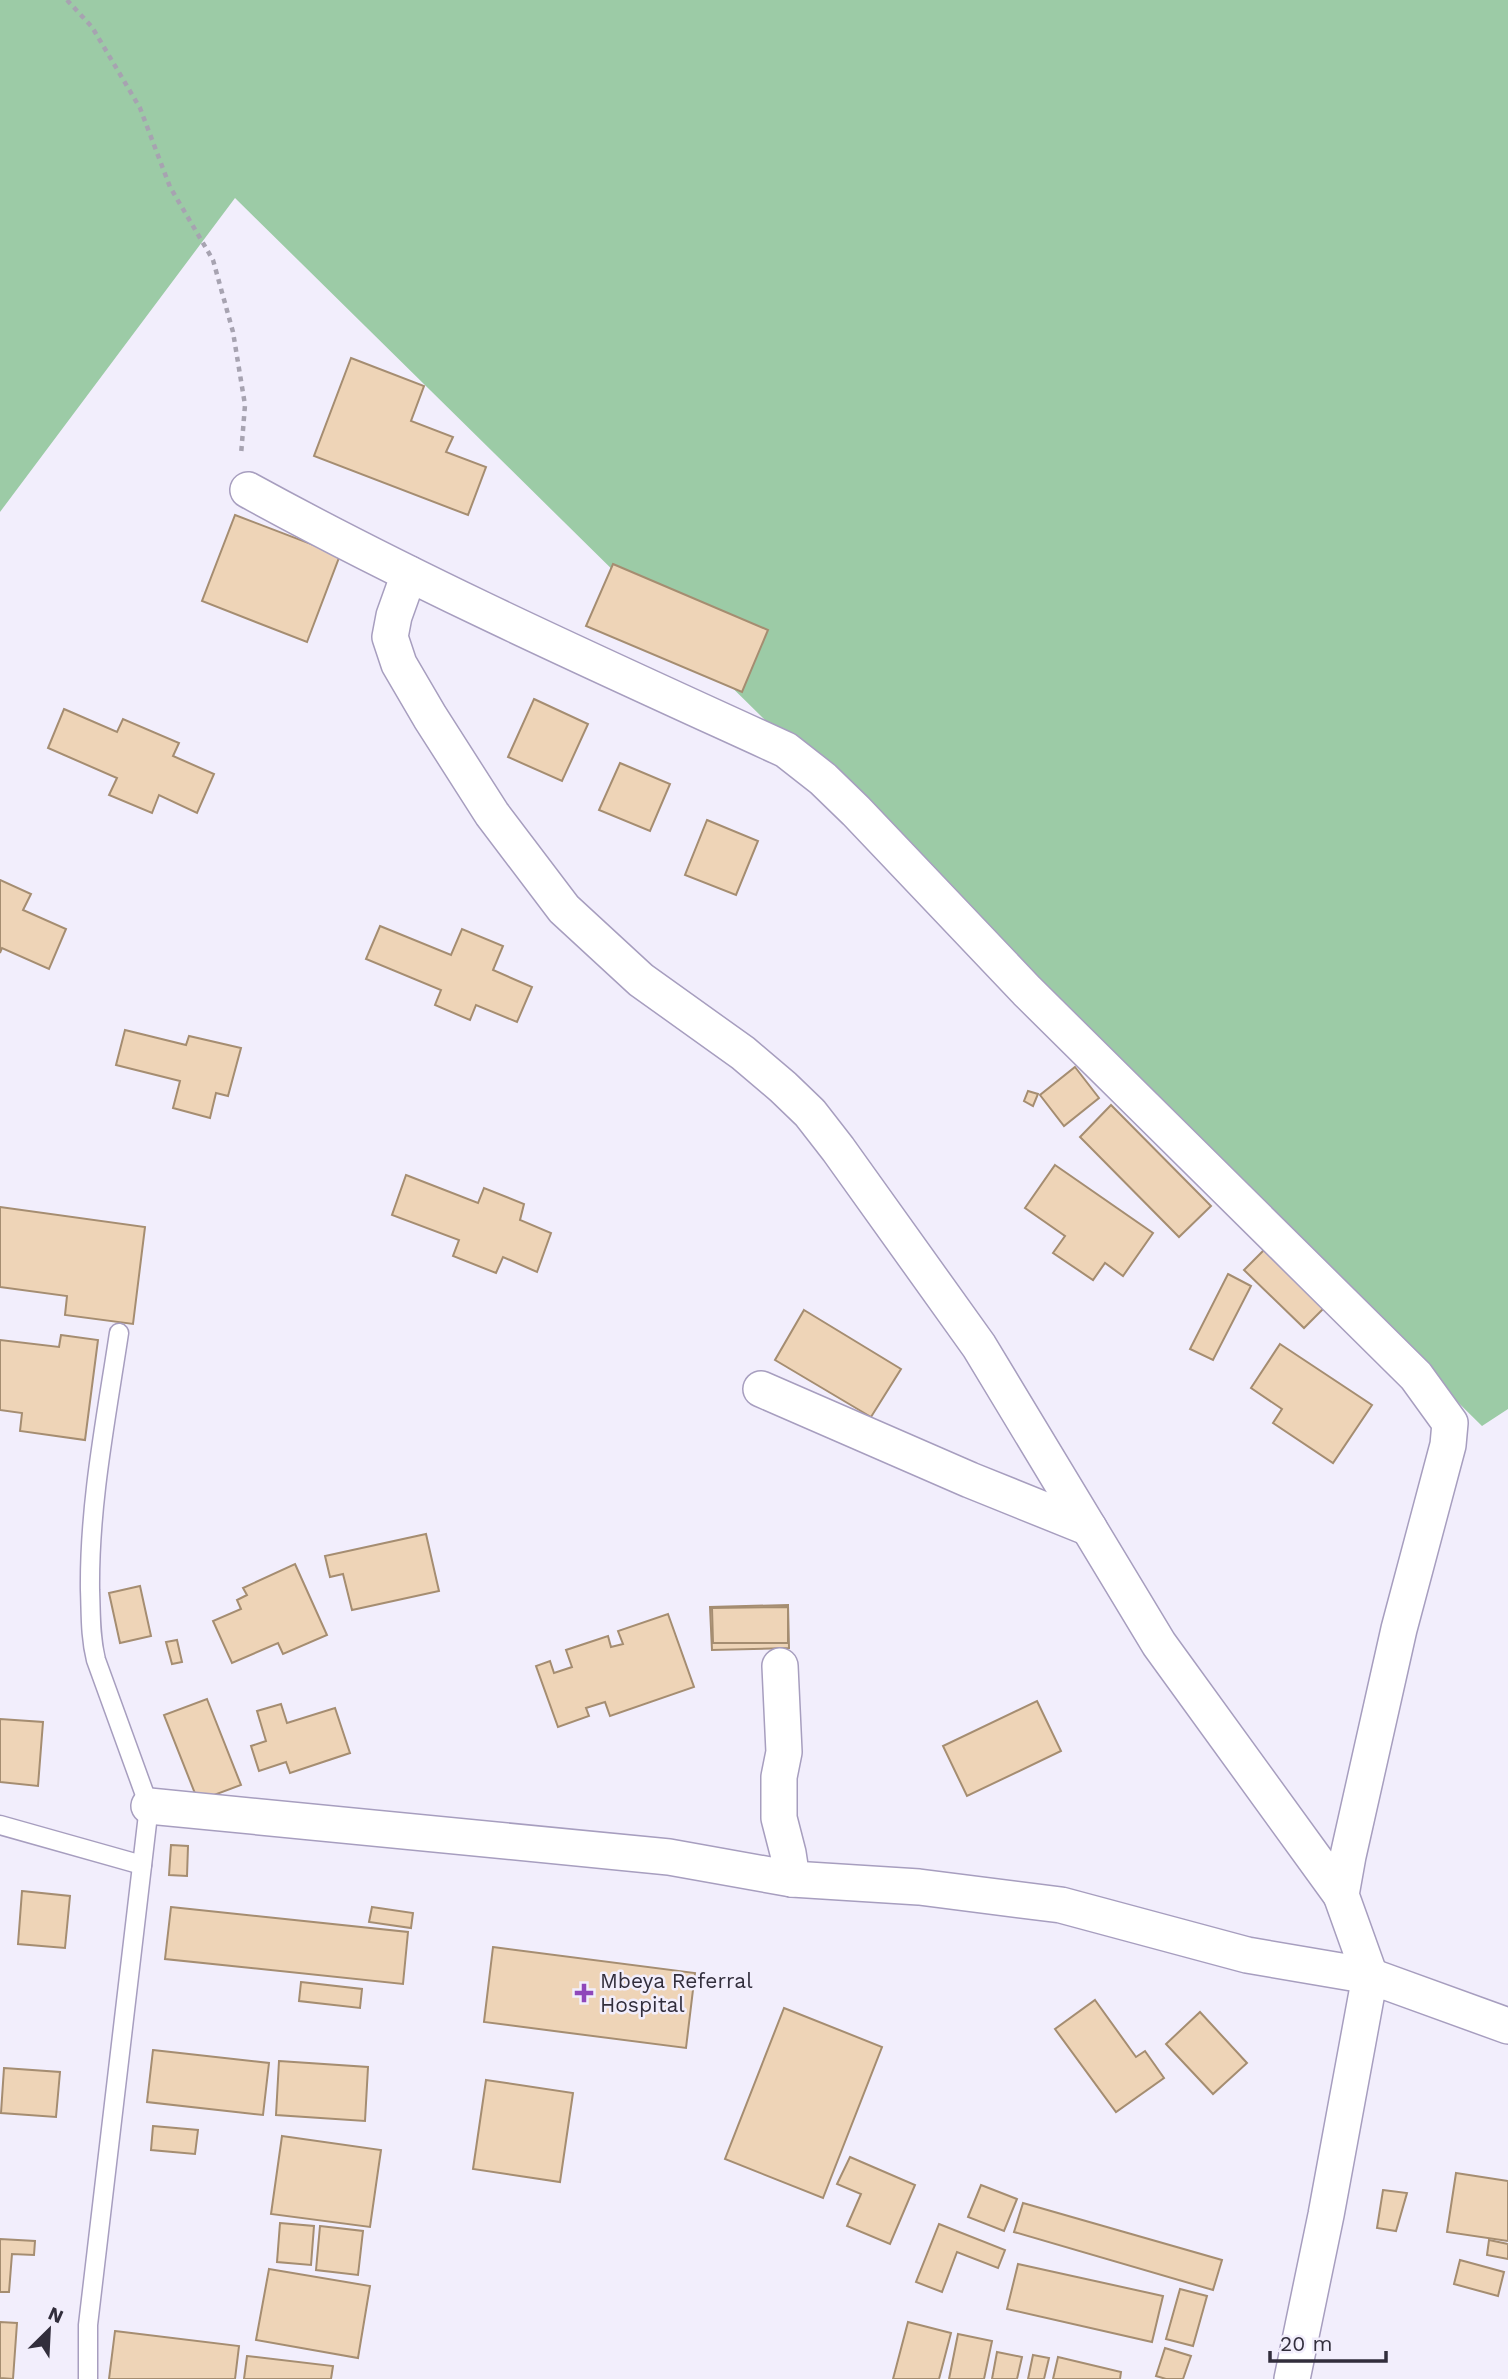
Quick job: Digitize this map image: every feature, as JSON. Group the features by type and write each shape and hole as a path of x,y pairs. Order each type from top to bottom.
{"street":[{"path":"248,490 459,600 786,750 856,811 1027,991 1416,1376 1438,1403 1450,1423 1448,1445 1399,1629 1341,1895"},
{"path":"409,575 394,616 390,637 399,664 492,814 564,909 600,944 651,987 743,1053 810,1114 979,1346 1159,1644 1341,1895 1370,1976 1292,2379"},
{"path":"761,1389 970,1480 1089,1528"},
{"path":"780,1667 784,1752 779,1777 779,1818 789,1853 792,1879"},
{"path":"149,1807 669,1857 792,1879 919,1886 1061,1905 1247,1955 1370,1976 1508,2026"}],"lane":[{"path":"88,2379 88,2325 149,1807 96,1660 91,1638 90,1559 95,1492 119,1333"},
{"path":"0,1825 142,1864"}],"path":[{"path":"67,0 92,27 140,108 170,187 213,260 233,332 245,405 241,455 248,490"}],"green space":[{"path":"0,0 1508,0 1508,1409 1482,1426 235,198 0,512"}],"building":[{"path":"351,358 424,386 411,421 453,437 446,452 486,467 468,515 314,456"},
{"path":"235,515 340,555 307,642 202,601"},
{"path":"613,564 768,630 742,692 586,626"},
{"path":"534,699 588,724 562,781 508,757"},
{"path":"64,709 117,732 123,719 179,743 173,756 214,774 197,813 159,795 152,813 109,795 117,778 48,748"},
{"path":"620,763 670,784 650,831 599,810"},
{"path":"707,820 758,841 736,895 685,875"},
{"path":"0,880 31,894 23,910 66,929 49,969 2,948 0,953"},
{"path":"380,926 451,955 462,929 503,946 493,970 532,987 517,1022 476,1005 470,1020 435,1005 441,990 366,959"},
{"path":"125,1030 186,1045 189,1036 241,1048 228,1096 216,1093 210,1118 173,1108 180,1081 116,1065"},
{"path":"1075,1067 1099,1098 1064,1126 1040,1095"},
{"path":"1028,1091 1038,1094 1033,1106 1024,1101"},
{"path":"1111,1105 1211,1206 1179,1237 1080,1137"},
{"path":"1055,1165 1153,1233 1123,1276 1105,1263 1093,1280 1053,1253 1065,1236 1025,1208"},
{"path":"406,1175 478,1203 484,1188 524,1204 520,1220 551,1233 537,1272 503,1257 496,1273 453,1256 459,1240 392,1215"},
{"path":"0,1207 145,1227 133,1324 65,1315 67,1296 0,1287"},
{"path":"1267,1247 1327,1305 1304,1328 1244,1270"},
{"path":"1228,1274 1251,1286 1213,1360 1190,1349"},
{"path":"804,1310 901,1369 871,1417 775,1360"},
{"path":"61,1335 98,1340 85,1440 20,1431 22,1413 0,1410 0,1340 59,1347"},
{"path":"1280,1344 1372,1405 1333,1463 1273,1423 1282,1409 1251,1388"},
{"path":"426,1534 439,1591 352,1610 343,1574 330,1577 325,1556"},
{"path":"295,1564 327,1635 283,1654 278,1643 232,1663 213,1621 241,1609 237,1600 247,1595 243,1588"},
{"path":"140,1586 151,1636 120,1643 109,1593"},
{"path":"788,1605 789,1648 712,1650 710,1607"},
{"path":"788,1607 788,1643 713,1643 712,1608"},
{"path":"668,1614 694,1687 610,1716 605,1702 586,1708 589,1716 558,1727 536,1666 550,1661 554,1673 572,1667 566,1650 608,1636 611,1647 623,1644 618,1631"},
{"path":"177,1640 182,1662 172,1664 166,1642"},
{"path":"207,1699 241,1785 198,1801 164,1715"},
{"path":"1037,1701 1061,1751 967,1796 943,1746"},
{"path":"281,1704 287,1723 335,1708 350,1753 290,1773 286,1762 259,1771 251,1746 266,1741 257,1711"},
{"path":"0,1719 43,1722 38,1786 0,1782"},
{"path":"171,1845 188,1846 187,1876 169,1875"},
{"path":"22,1891 70,1896 65,1948 18,1944"},
{"path":"171,1907 408,1932 403,1984 165,1959"},
{"path":"372,1907 413,1913 411,1928 369,1922"},
{"path":"493,1947 695,1973 686,2048 484,2022"},
{"path":"301,1982 362,1989 360,2008 299,2001"},
{"path":"1095,2000 1136,2057 1145,2051 1164,2078 1116,2112 1055,2029"},
{"path":"784,2008 882,2047 823,2198 725,2159"},
{"path":"1200,2012 1247,2063 1213,2094 1166,2044"},
{"path":"153,2050 269,2063 263,2115 147,2102"},
{"path":"279,2061 368,2067 365,2121 276,2115"},
{"path":"4,2068 60,2072 56,2117 1,2113"},
{"path":"486,2080 573,2093 560,2182 473,2169"},
{"path":"153,2126 198,2130 195,2154 151,2150"},
{"path":"282,2136 381,2150 370,2227 271,2214"},
{"path":"850,2157 915,2185 890,2244 847,2226 861,2194 837,2184"},
{"path":"1456,2173 1508,2181 1508,2241 1447,2232"},
{"path":"981,2185 1017,2199 1004,2231 968,2217"},
{"path":"1383,2190 1407,2193 1396,2231 1377,2228"},
{"path":"1023,2203 1222,2260 1213,2290 1014,2232"},
{"path":"280,2223 314,2226 311,2265 277,2262"},
{"path":"939,2224 1005,2250 998,2268 957,2252 942,2292 916,2282"},
{"path":"320,2226 363,2231 358,2275 316,2270"},
{"path":"0,2239 35,2241 34,2255 12,2254 9,2292 0,2292"},
{"path":"1489,2240 1508,2244 1508,2259 1487,2255"},
{"path":"1460,2260 1504,2272 1498,2296 1454,2284"},
{"path":"1018,2264 1163,2296 1152,2342 1007,2309"},
{"path":"269,2269 370,2286 358,2358 256,2340"},
{"path":"1180,2289 1207,2296 1193,2346 1166,2339"},
{"path":"0,2322 17,2323 13,2379 0,2378"},
{"path":"908,2322 951,2333 939,2379 893,2379"},
{"path":"115,2331 239,2346 235,2379 109,2379"},
{"path":"958,2334 992,2341 984,2379 949,2379"},
{"path":"1165,2348 1191,2356 1183,2379 1156,2376"},
{"path":"997,2352 1022,2357 1017,2379 992,2379"},
{"path":"1033,2355 1049,2358 1044,2379 1028,2379"},
{"path":"247,2356 333,2366 331,2379 244,2379"},
{"path":"1058,2357 1121,2372 1120,2379 1053,2379"}],"place":[{"name":"Mbeya Referral Hospital","path":"584,1993"}]}
